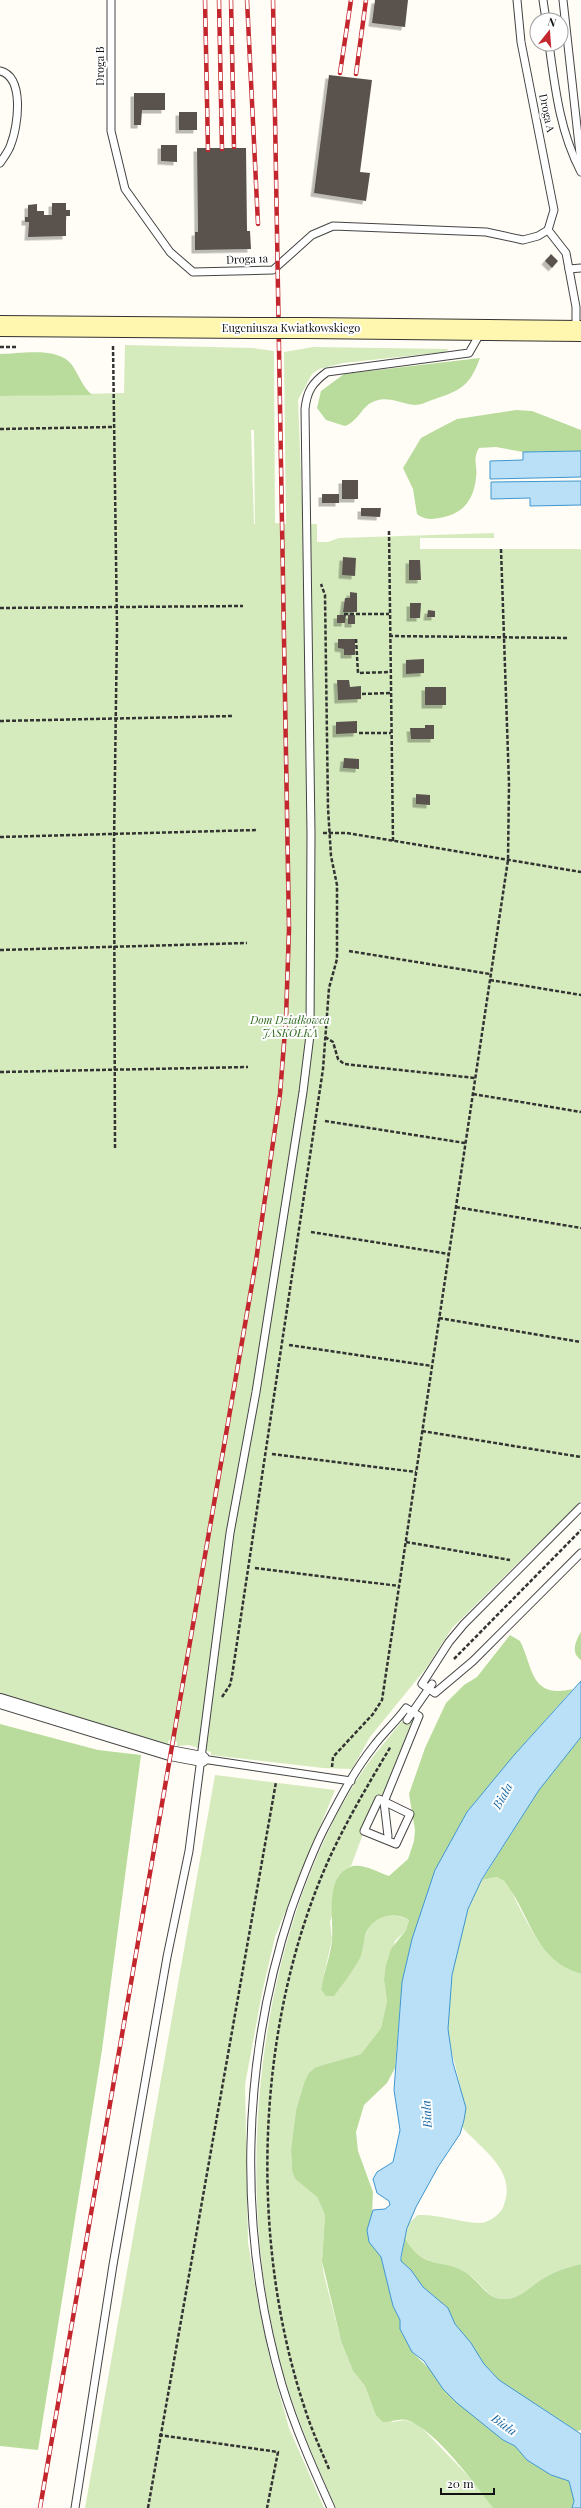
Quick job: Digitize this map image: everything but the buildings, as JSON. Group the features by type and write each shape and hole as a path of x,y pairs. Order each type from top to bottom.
{"main road":[{"name":"Eugeniusza Kwiatkowskiego","path":"0,326 578,331"}],"street":[{"path":"0,1701 170,1753 202,1759"}],"lane":[{"name":"Droga B","path":"111,0 111,131"},
{"name":"Droga A","path":"517,0 521,42 554,210 548,230"},
{"path":"543,0 545,12"},
{"path":"563,0 581,163"},
{"path":"550,52 556,100 570,149 581,172"},
{"path":"0,71 6,73 13,80 17,89 14,132 11,145 0,163"},
{"name":"Droga 1a","path":"111,131 125,189 170,252 194,272 273,270 312,235 334,226 486,232 523,240 538,236 548,230"},
{"path":"548,230 566,253 576,307 578,331"},
{"path":"569,269 581,268"},
{"path":"75,2508 114,2257 167,1957 189,1851 202,1759 214,1645 230,1533 257,1384 302,1100 310,1035 311,833 306,395 313,382 327,372 469,353 482,330"},
{"path":"581,1507 449,1642 422,1684 430,1686 435,1693 473,1661 581,1553"},
{"path":"407,1720 430,1686"},
{"path":"331,2508 302,2443 285,2392 266,2314 256,2258 251,2117 257,2057 268,1988 280,1944 303,1875 324,1828 351,1781 373,1747 406,1708 419,1716 384,1802 388,1836"},
{"path":"202,1759 351,1781"},
{"path":"379,1799 384,1802 410,1814 396,1844 364,1831 379,1799"}],"path":[{"path":"113,327 116,607 114,834 115,1149"},
{"path":"0,429 113,427"},
{"path":"389,532 389,636 393,841"},
{"path":"333,1757 373,1714 382,1700 508,860 508,784 501,549"},
{"path":"0,608 243,606"},
{"path":"344,614 389,614"},
{"path":"389,636 569,638"},
{"path":"356,639 358,673 390,672"},
{"path":"362,694 390,693"},
{"path":"0,722 234,716"},
{"path":"359,733 391,733"},
{"path":"0,837 257,830"},
{"path":"311,833 347,834 581,872"},
{"path":"0,950 247,943"},
{"path":"349,951 490,974"},
{"path":"490,980 581,995"},
{"path":"310,1035 325,1037 333,1042 338,1059 344,1064 475,1078"},
{"path":"0,1072 248,1067"},
{"path":"473,1094 581,1112"},
{"path":"325,1121 465,1143"},
{"path":"456,1207 581,1228"},
{"path":"311,1232 449,1254"},
{"path":"439,1318 581,1342"},
{"path":"289,1345 432,1366"},
{"path":"422,1431 581,1457"},
{"path":"272,1454 416,1472"},
{"path":"452,1661 581,1530"},
{"path":"406,1542 514,1561"},
{"path":"255,1568 399,1586"},
{"path":"330,2471 302,2398 287,2342 273,2260 267,2158 269,2100 282,2008 299,1942 329,1860 356,1805 407,1720"},
{"path":"148,2508 159,2435 278,1770"},
{"path":"159,2435 278,2452 267,2508"}],"green space":[{"name":"Dom Działkowca JASKÓŁKA","path":"125,345 253,348 274,351 275,523 286,524 284,352 313,347 449,349 445,352 343,363 319,369 312,374 298,400 303,524 317,524 317,542 328,542 339,538 494,533 494,538 420,538 420,549 581,549 581,1501 452,1628 427,1667 370,1737 352,1769 323,1768 211,1755 211,1752 189,1745 177,1746 177,1742 169,1740 168,1744 0,1695 0,396 124,393","holes":["251,430 254,430 255,524"]},
{"path":"38,352 58,355 66,359 72,365 83,384 92,395 0,396 0,354"},
{"path":"480,358 473,375 464,385 452,393 423,404 415,405 385,399 375,401 367,406 354,421 345,426 326,420 317,408 321,391 344,374"},
{"path":"516,410 532,411 581,430 581,451 523,452 496,447 479,448 476,456 475,485 467,504 451,515 437,518 427,519 417,514 413,489 403,468 421,438 457,419"},
{"path":"581,1632 581,1660 576,1654 575,1646"},
{"path":"510,1635 520,1641 532,1671 541,1686 549,1690 559,1691 573,1689 515,1754 467,1812 435,1870 412,1939 402,1982 395,2068 387,2083 364,2105 356,2132 358,2151 373,2192 372,2213 367,2230 369,2242 381,2256 393,2306 400,2320 400,2329 412,2352 503,2440 515,2446 527,2460 551,2475 569,2481 574,2501 572,2508 493,2508 454,2458 430,2434 418,2425 407,2420 401,2419 383,2422 376,2415 365,2386 353,2371 341,2341 322,2261 325,2215 317,2197 295,2179 292,2171 291,2149 296,2110 304,2083 309,2073 316,2067 361,2054 381,2028 387,2001 384,1980 386,1965 391,1949 406,1930 409,1920 398,1916 385,1916 370,1926 365,1937 360,1958 354,1968 334,1996 326,1996 321,1989 332,1941 332,1900 336,1880 342,1872 354,1866 370,1868 389,1876 408,1859 414,1841 415,1830 409,1794 425,1748 446,1703 464,1685 477,1677"},
{"path":"407,1715 413,1719 387,1784 363,1834 351,1866 345,1870 330,1922 332,1939 321,1989 339,1990 352,1970 365,1936 373,1922 386,1916 396,1916 409,1920 406,1930 395,1941 384,1980 387,2001 381,2028 361,2054 316,2067 304,2083 296,2110 291,2149 292,2171 295,2179 317,2197 325,2215 322,2261 324,2275 341,2341 353,2371 365,2386 370,2399 392,2422 405,2420 419,2425 474,2482 493,2508 336,2508 323,2480 290,2395 271,2321 260,2242 256,2160 261,2077 274,1995 295,1916 323,1842 360,1775"},
{"path":"0,1724 98,1750 141,1755 102,2050 38,2450 0,2446"},
{"path":"581,1737 581,1974 565,1967 553,1958 543,1947 535,1935 521,1907 504,1881 497,1877 482,1880 539,1790"},
{"path":"215,1775 335,1790 275,1937 262,1993 245,2085 248,2243 258,2302 271,2364 289,2428 324,2508 85,2508"},
{"path":"497,1877 505,1882 510,1889 530,1927 550,1956 569,1969 581,1974 581,2264 553,2273 516,2297 505,2299 499,2299 489,2294 473,2277 458,2269 427,2260 419,2256 412,2249 405,2238 409,2223 418,2215 482,2223 491,2220 496,2216 502,2210 505,2202 507,2189 505,2179 500,2169 486,2151 462,2127 464,2117 462,2093 448,2029 448,2002 450,1986 460,1937 469,1906 482,1880"},
{"path":"405,2238 412,2249 420,2256 427,2260 459,2269 473,2278 493,2297 499,2299 516,2297 539,2281 571,2266 581,2264 581,2430 577,2431 499,2380 484,2364 471,2343 455,2324 448,2308 423,2287 411,2270 401,2261"}],"water":[{"path":"581,451 581,477 490,479 490,461 523,460 523,452"},
{"path":"581,481 581,505 530,506 530,498 491,499 491,482"},
{"name":"Biała","path":"581,1681 581,1737 539,1790 482,1879 468,1909 452,1975 448,2029 453,2063 466,2108 464,2120 460,2134 438,2167 416,2207 407,2228 401,2257 401,2261 411,2270 423,2287 448,2308 455,2324 471,2343 484,2364 499,2380 581,2434 581,2508 572,2508 574,2501 569,2481 551,2475 527,2460 515,2446 503,2440 457,2403 443,2389 424,2361 412,2352 400,2329 400,2320 393,2306 381,2257 369,2242 367,2230 373,2210 385,2209 390,2205 389,2201 377,2193 373,2179 377,2172 393,2162 400,2130 394,2090 402,1982 412,1939 435,1870 467,1812 515,1754"}],"railway":[{"path":"205,0 208,150"},
{"path":"219,0 222,149"},
{"path":"231,0 234,147"},
{"path":"247,0 258,224"},
{"path":"40,2508 256,1261 280,1094 286,1018 289,929 273,0"},
{"path":"340,73 351,0"},
{"path":"356,74 366,0"}]}
